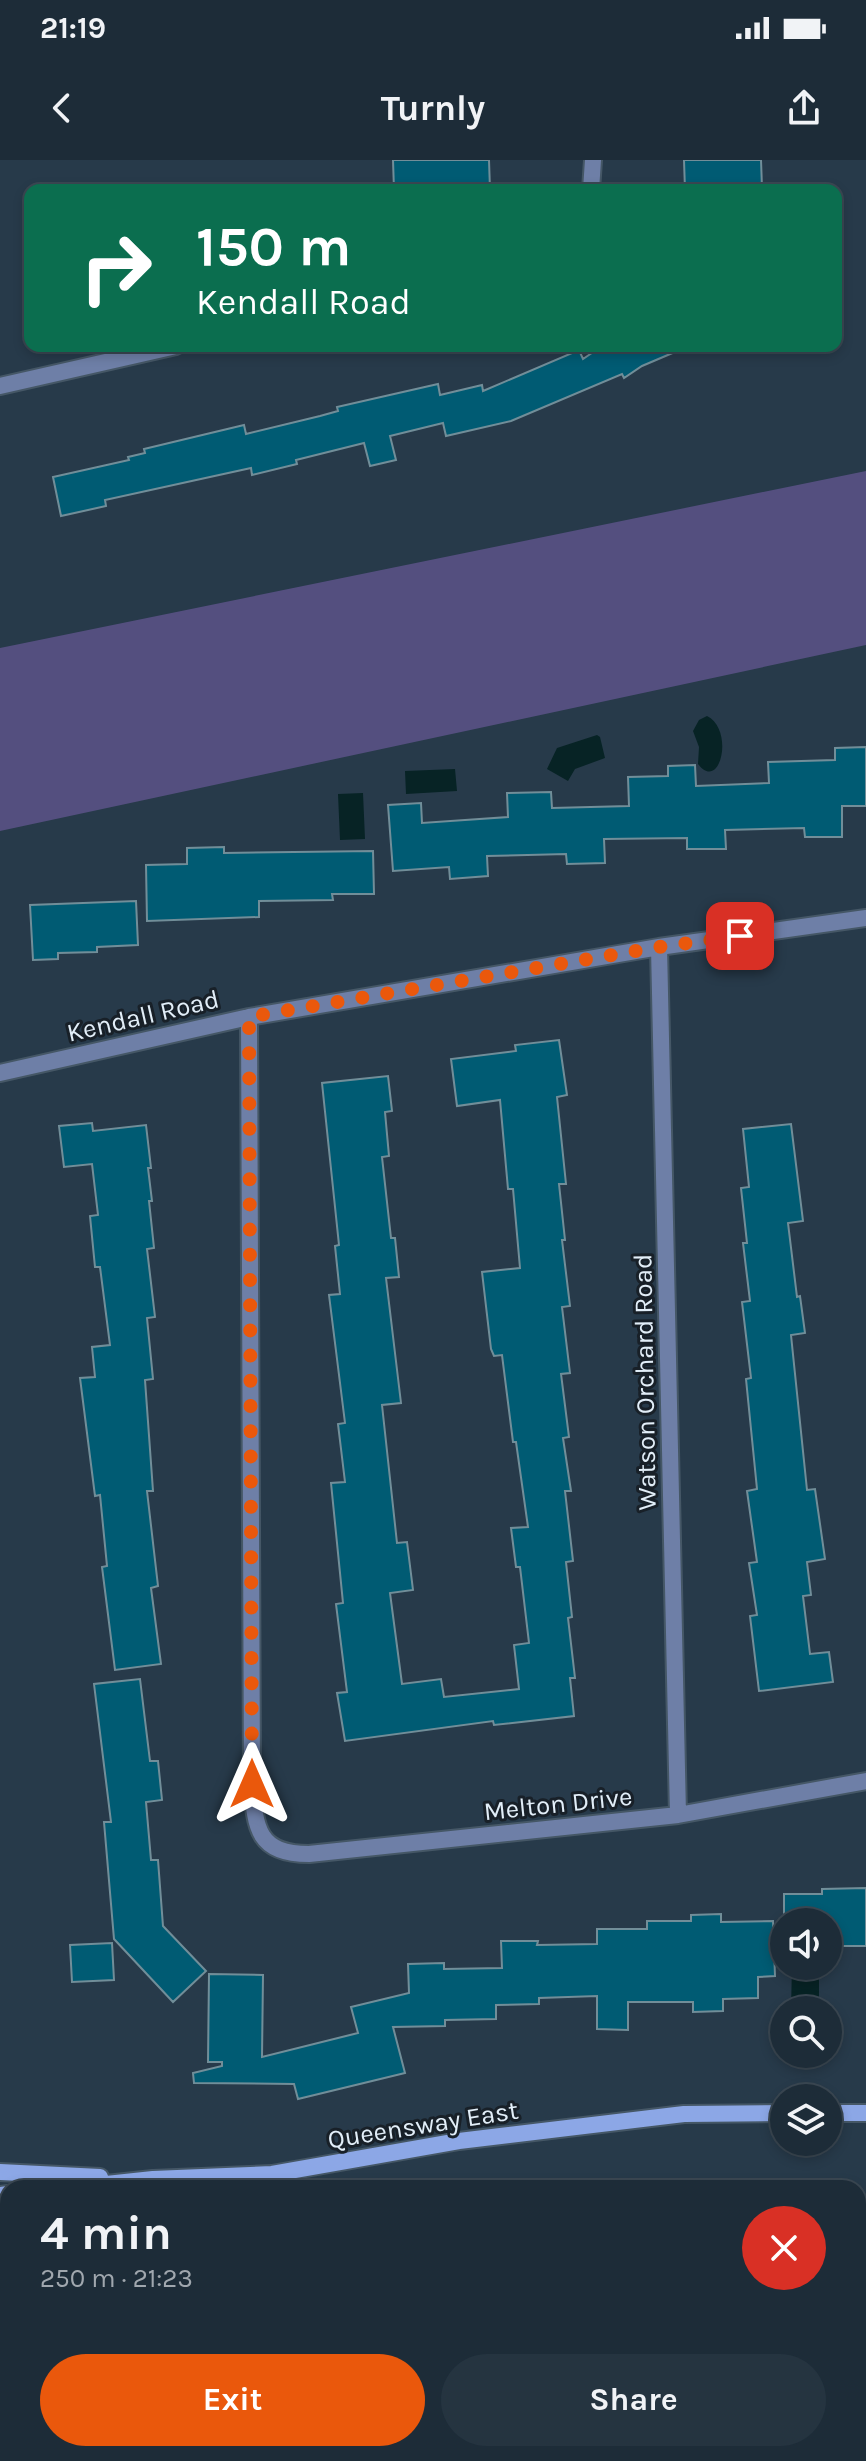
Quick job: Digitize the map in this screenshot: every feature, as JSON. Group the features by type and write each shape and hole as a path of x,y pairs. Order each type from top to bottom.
{"main road":[{"name":"Queensway East","path":"144,2180 272,2174 474,2139 684,2114 770,2113"},
{"path":"842,2113 866,2113"},
{"path":"849,2113 866,2121"},
{"path":"0,2172 153,2179"},
{"path":"258,2180 272,2174"}],"street":[{"path":"591,184 593,160"},
{"path":"0,386 150,352"},
{"name":"Kendall Road","path":"0,1073 249,1017 659,947 866,918"},
{"name":"Watson Orchard Road","path":"659,947 678,1815"},
{"name":"Melton Drive","path":"249,1017 252,1784 253,1810 268,1844 286,1854 309,1854 678,1815 866,1781"}],"shaded area":[{"path":"866,471 866,645 0,831 0,648"},
{"path":"707,716 716,723 722,745 718,765 713,771 706,771 698,764 699,747 693,731 699,720"},
{"path":"597,735 605,758 575,769 568,781 547,769 557,748"},
{"path":"455,769 457,791 406,794 405,771"},
{"path":"363,793 365,839 340,840 338,794"},
{"path":"792,1980 819,1980 819,1996 791,1996"}],"building":[{"path":"393,160 489,160 490,184 394,184"},
{"path":"684,160 761,160 762,184 685,184"},
{"path":"574,352 580,352 583,359 593,352 675,352 642,366 624,378 622,374 511,421 446,436 443,423 390,436 396,460 370,466 364,443 252,475 251,468 105,500 106,506 61,516 53,477 129,460 128,457 145,453 144,449 244,425 246,434 338,411 337,407 438,384 440,395 482,385 483,391"},
{"path":"866,747 866,806 842,806 842,837 805,837 804,828 725,830 726,849 687,849 687,838 604,839 605,863 567,864 566,854 487,856 488,876 450,879 449,867 393,871 388,805 421,803 422,823 508,817 507,793 551,792 552,808 629,806 628,777 668,776 668,766 695,765 696,786 769,783 768,762 835,760 835,748"},
{"path":"224,847 224,853 373,851 374,894 332,894 333,900 259,901 259,917 147,921 146,865 187,864 187,848"},
{"path":"136,901 138,945 97,947 97,952 58,953 58,959 33,960 30,905"},
{"path":"559,1040 567,1095 557,1097 566,1184 559,1184 565,1240 562,1240 570,1306 562,1307 570,1373 561,1374 569,1437 563,1438 571,1491 565,1491 573,1561 566,1562 572,1617 568,1618 575,1678 570,1678 574,1716 494,1725 493,1721 345,1741 337,1693 347,1692 336,1604 343,1603 331,1483 345,1482 338,1424 345,1423 329,1295 340,1294 335,1246 339,1245 322,1083 388,1076 392,1111 385,1112 389,1156 382,1157 391,1238 395,1238 399,1277 386,1278 401,1403 382,1405 397,1543 407,1542 413,1590 390,1593 402,1684 441,1679 444,1697 519,1689 514,1645 529,1643 520,1567 516,1567 511,1528 528,1527 502,1355 494,1356 491,1349 482,1272 520,1268 513,1189 508,1189 500,1100 457,1106 451,1059 516,1051 515,1045"},
{"path":"92,1123 93,1131 146,1125 151,1168 148,1168 152,1201 149,1201 154,1248 147,1249 155,1317 147,1318 153,1379 145,1380 153,1491 147,1491 158,1586 151,1588 161,1664 115,1670 102,1567 107,1566 100,1495 95,1496 80,1378 95,1377 92,1347 110,1345 100,1267 95,1267 90,1216 98,1215 92,1164 64,1167 59,1126"},
{"path":"791,1124 803,1221 788,1223 797,1297 800,1296 805,1333 791,1335 807,1490 815,1489 825,1559 807,1562 811,1595 803,1596 810,1654 829,1652 833,1682 759,1691 750,1616 757,1615 749,1563 757,1562 747,1491 757,1489 746,1379 751,1378 742,1302 750,1301 743,1243 747,1243 741,1188 749,1187 743,1129"},
{"path":"140,1679 150,1761 158,1761 162,1800 146,1802 151,1860 158,1860 163,1926 206,1971 173,2002 114,1939 104,1822 111,1822 94,1684"},
{"path":"866,1888 866,1946 842,1946 842,1908 784,1908 784,1894 822,1894 822,1889"},
{"path":"721,1914 721,1922 770,1921 770,1976 758,1977 758,1998 723,1999 723,2011 693,2012 693,2002 628,2002 628,2030 597,2029 597,1996 539,1998 539,2004 496,2005 496,2019 445,2020 445,2026 393,2027 405,2073 298,2099 294,2084 194,2083 193,2073 222,2066 222,2062 208,2062 209,1974 263,1975 262,2057 358,2033 351,2007 409,1993 408,1964 444,1963 444,1969 502,1968 501,1941 538,1941 537,1945 597,1944 597,1929 647,1929 647,1921 691,1921 691,1915"},
{"path":"112,1943 114,1980 72,1982 70,1945"}],"route":[{"path":"252,1784 249,1017 740,936"}]}
